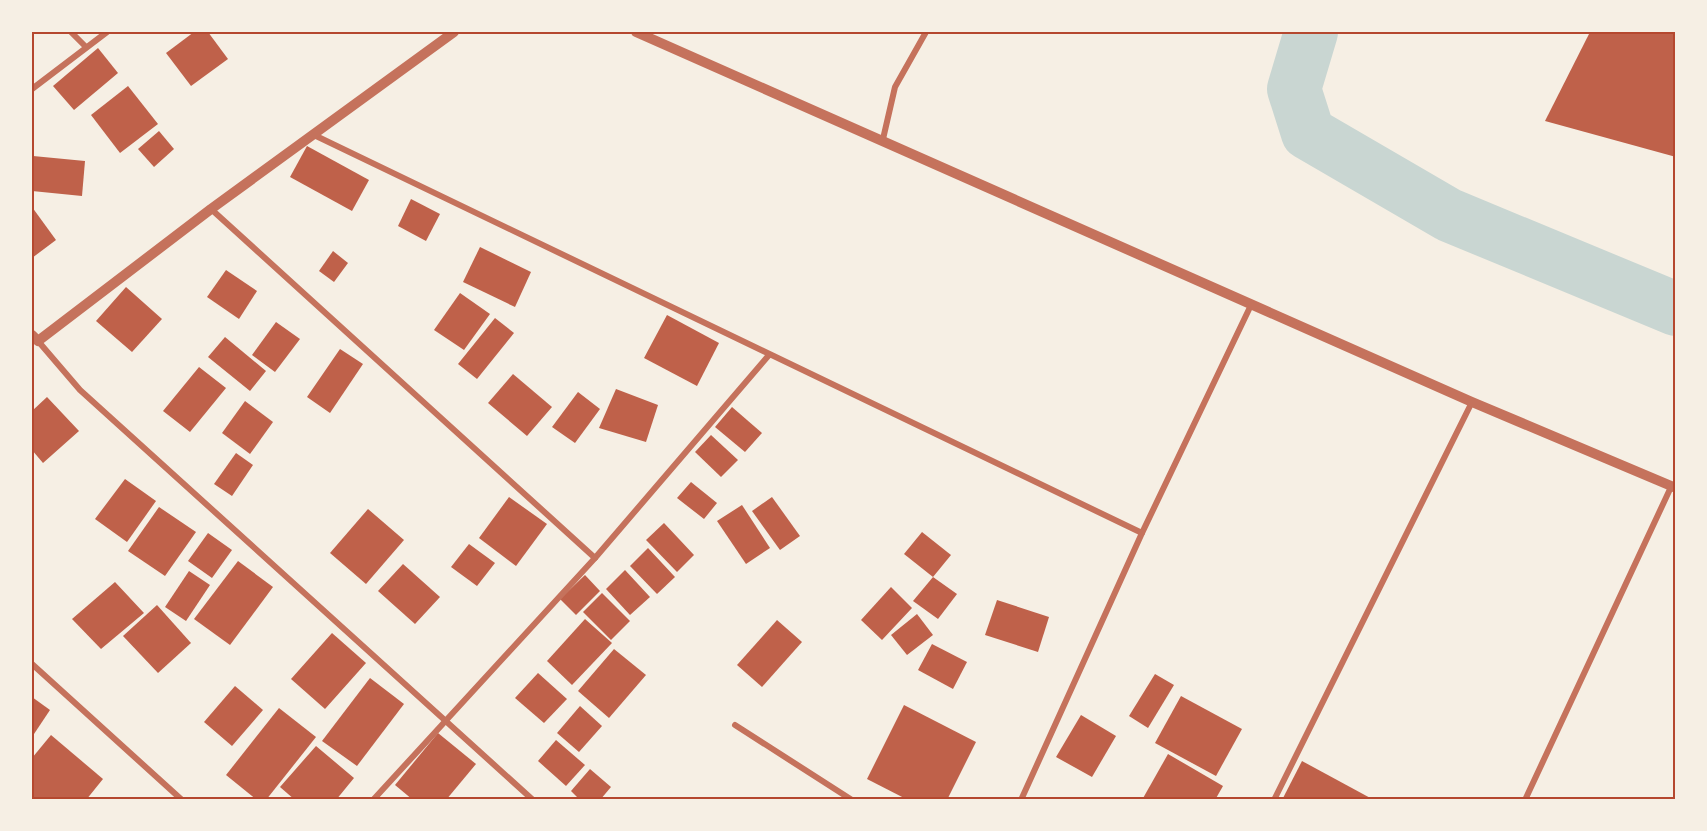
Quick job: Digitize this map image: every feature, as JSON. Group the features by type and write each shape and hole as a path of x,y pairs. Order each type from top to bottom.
{"street":[{"path":"71,32 85,46"},
{"path":"32,89 85,46 107,32"},
{"path":"454,32 35,338 80,390 533,800"},
{"path":"636,32 883,139 1472,402 1673,487 1525,800"},
{"path":"883,139 895,87 926,32"},
{"path":"314,135 1142,533"},
{"path":"211,209 595,558"},
{"path":"1021,800 1142,533 1252,303"},
{"path":"373,800 444,719 595,558 769,355"},
{"path":"1274,800 1472,402"},
{"path":"32,664 182,800"},
{"path":"735,725 852,800"}],"building":[{"path":"194,32 208,32 228,59 191,86 166,53"},
{"path":"1590,32 1676,32 1676,157 1545,121"},
{"path":"98,48 118,73 74,110 53,86"},
{"path":"128,86 158,124 120,153 91,115"},
{"path":"159,131 174,149 154,167 138,149"},
{"path":"307,146 369,180 352,211 290,177"},
{"path":"33,156 85,161 82,196 32,191"},
{"path":"411,199 440,214 426,241 398,226"},
{"path":"32,207 56,240 32,258"},
{"path":"480,247 531,272 515,307 463,282"},
{"path":"333,251 348,263 334,282 319,271"},
{"path":"226,270 257,291 239,319 207,297"},
{"path":"126,287 162,319 132,352 96,321"},
{"path":"460,293 490,314 464,350 434,330"},
{"path":"667,315 719,343 697,386 644,358"},
{"path":"495,318 514,333 477,379 458,364"},
{"path":"276,322 300,339 275,372 252,355"},
{"path":"225,337 266,371 250,391 208,357"},
{"path":"340,349 363,364 330,413 307,397"},
{"path":"199,367 226,388 190,432 163,411"},
{"path":"513,374 552,407 527,436 488,403"},
{"path":"616,389 658,405 646,442 599,428"},
{"path":"578,392 600,409 575,443 552,427"},
{"path":"47,397 79,431 43,463 32,450 32,411"},
{"path":"245,401 273,422 250,454 222,433"},
{"path":"732,407 762,433 745,452 715,427"},
{"path":"711,435 738,460 721,477 695,452"},
{"path":"236,453 253,465 232,496 214,484"},
{"path":"125,479 156,501 127,542 95,519"},
{"path":"691,482 717,503 704,519 677,498"},
{"path":"509,497 547,524 516,566 479,538"},
{"path":"772,497 800,536 780,550 752,511"},
{"path":"742,505 770,548 746,564 717,521"},
{"path":"159,507 196,532 165,576 128,551"},
{"path":"368,509 404,540 366,584 330,553"},
{"path":"664,523 694,555 677,572 646,540"},
{"path":"922,532 951,555 933,577 904,554"},
{"path":"208,533 232,550 212,578 188,561"},
{"path":"469,544 495,563 477,586 451,567"},
{"path":"648,548 675,577 657,594 630,566"},
{"path":"238,561 273,587 230,645 194,619"},
{"path":"403,564 440,597 415,624 378,591"},
{"path":"625,570 650,597 630,615 606,589"},
{"path":"189,571 210,585 186,621 165,607"},
{"path":"585,575 600,591 576,615 560,599"},
{"path":"933,577 957,594 938,619 913,601"},
{"path":"115,582 144,613 101,649 72,619"},
{"path":"891,587 912,608 882,640 861,620"},
{"path":"602,593 630,621 611,640 583,612"},
{"path":"997,600 1049,617 1038,652 985,635"},
{"path":"157,605 191,643 158,673 123,636"},
{"path":"917,614 933,635 907,655 891,635"},
{"path":"585,619 612,643 572,685 547,661"},
{"path":"777,620 802,642 762,687 737,665"},
{"path":"332,633 366,663 325,709 291,679"},
{"path":"932,644 967,662 953,689 918,670"},
{"path":"614,649 646,675 609,718 578,691"},
{"path":"538,673 567,699 544,723 515,698"},
{"path":"1155,674 1174,685 1148,728 1129,716"},
{"path":"370,678 404,704 357,766 322,741"},
{"path":"235,686 263,710 232,746 204,722"},
{"path":"1181,696 1242,729 1216,776 1155,743"},
{"path":"32,697 50,710 32,737"},
{"path":"904,705 976,742 947,800 908,800 867,779"},
{"path":"580,706 602,726 579,752 557,733"},
{"path":"279,708 316,737 266,800 257,800 226,775"},
{"path":"1081,715 1116,736 1092,777 1056,757"},
{"path":"438,733 476,764 446,800 413,800 395,785"},
{"path":"51,735 103,779 86,800 32,800 32,758"},
{"path":"556,740 585,765 566,786 538,761"},
{"path":"316,746 354,778 336,800 295,800 280,787"},
{"path":"1168,754 1223,786 1215,800 1142,800"},
{"path":"1302,761 1374,800 1282,800"},
{"path":"590,769 611,787 600,800 580,800 571,791"}],"waterway":[{"path":"1311,32 1294,89 1308,133 1449,215 1676,309"}]}
